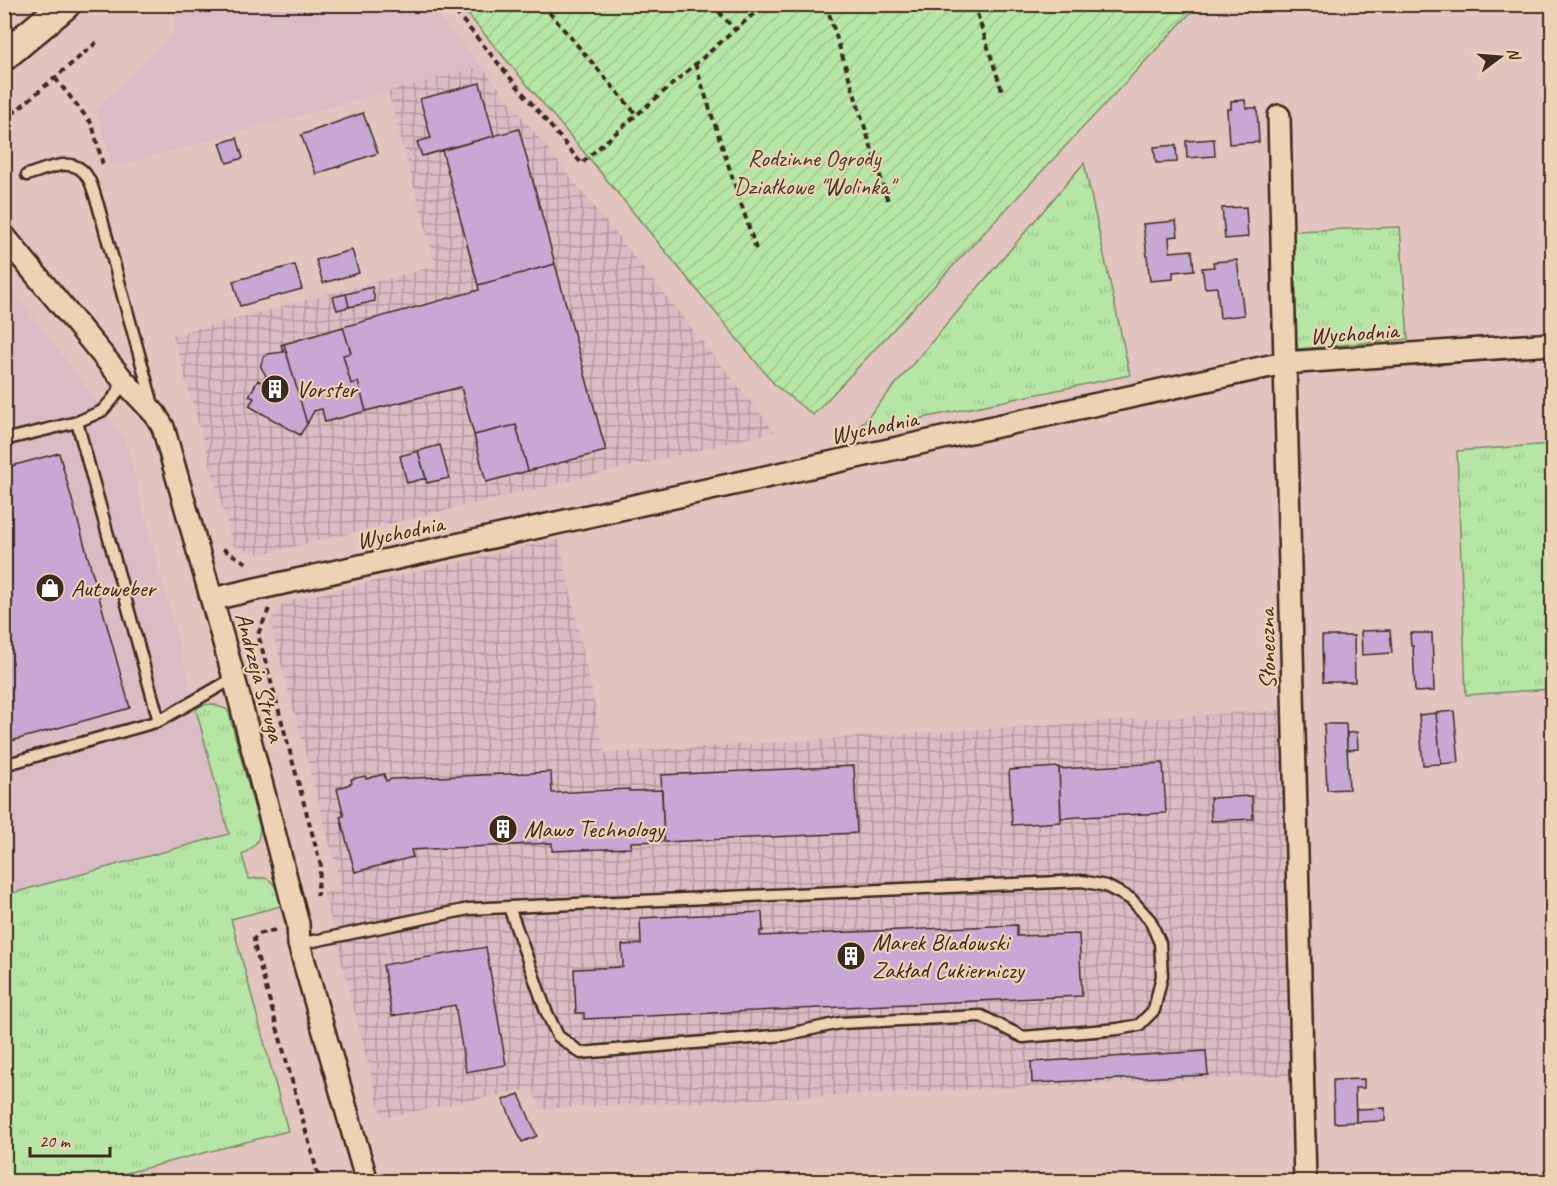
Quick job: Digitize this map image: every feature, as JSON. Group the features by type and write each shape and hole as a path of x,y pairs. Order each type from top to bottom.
{"main road":[{"path":"4,56 66,4"}],"street":[{"name":"Słoneczna","path":"1279,116 1305,1182"},
{"name":"Andrzeja Struga","path":"4,236 124,381 155,414 163,427 234,678 296,917 299,944 367,1182"},
{"name":"Wychodnia","path":"213,599 1284,363 1552,344"}],"lane":[{"path":"27,175 67,164 79,166 88,177 98,205 155,414"},
{"path":"4,440 77,422 102,411 124,381"},
{"path":"77,422 159,721"},
{"path":"4,765 159,721 234,678"},
{"path":"299,944 469,909 509,907 1082,881 1106,886 1131,899 1150,920 1160,944 1162,976 1154,1010 1139,1025 1118,1029 1023,1037 981,1016 840,1023 784,1035 581,1053 558,1036 546,1011 509,907"}],"path":[{"path":"449,4 582,164 765,4"},
{"path":"542,4 637,115"},
{"path":"712,4 735,30"},
{"path":"826,4 888,201"},
{"path":"974,4 1003,94"},
{"path":"4,121 98,42"},
{"path":"695,64 756,249"},
{"path":"55,78 92,124 106,174"}],"shaded area":[{"path":"176,5 429,5 481,66 113,167 96,109 173,33"},
{"path":"481,66 775,432 258,555 233,545 173,335 436,266 388,92"},
{"path":"4,278 124,437 229,834 5,895"},
{"path":"559,539 605,753 1284,710 1294,1075 539,1109 533,1088 382,1118 324,893 342,889 270,622 284,602"}],"green space":[{"name":"Rodzinne Ogrody Działkowe \"Wolinka\"","path":"460,5 1198,5 813,415 775,385"},
{"path":"1084,163 1130,375 855,432"},
{"path":"1400,227 1408,339 1297,349 1294,231"},
{"path":"1552,444 1552,689 1466,695 1457,451"},
{"path":"212,704 228,710 260,829 255,844 242,855 249,879 268,879 276,889 281,906 231,919 288,1131 96,1181 5,1181 5,895 229,834 196,709"}],"building":[{"path":"480,83 494,136 422,156 417,142 431,138 420,99"},
{"path":"1245,100 1246,108 1257,108 1259,142 1229,144 1227,109 1231,109 1231,101"},
{"path":"363,113 378,153 316,174 301,135"},
{"path":"519,129 555,264 478,285 442,150"},
{"path":"237,138 243,158 227,163 220,143"},
{"path":"1214,139 1215,156 1187,158 1186,141"},
{"path":"1176,145 1177,162 1156,163 1154,147"},
{"path":"1246,207 1248,237 1225,239 1222,208"},
{"path":"1176,221 1178,236 1169,237 1170,252 1192,250 1194,270 1173,272 1173,279 1150,281 1143,224"},
{"path":"352,250 359,273 323,283 316,260"},
{"path":"1237,260 1244,315 1220,318 1217,287 1205,288 1202,268 1214,267 1213,262"},
{"path":"555,264 606,451 528,471 516,425 474,435 461,387 366,411 358,382 351,384 343,355 351,353 343,327 479,290 478,285"},
{"path":"295,265 302,289 240,306 233,281"},
{"path":"372,287 375,301 349,307 346,294"},
{"path":"346,294 349,307 337,310 333,297"},
{"path":"343,327 351,353 343,355 351,384 358,382 366,411 325,422 322,409 314,411 307,424 284,344"},
{"name":"Vorster","path":"284,344 307,424 300,435 249,406 254,398 249,396 258,380 262,383 266,376 261,367 263,358 268,354 284,352 281,345"},
{"path":"516,425 528,471 486,482 474,435"},
{"path":"440,445 449,478 427,483 418,451"},
{"path":"418,451 426,478 407,483 400,456"},
{"name":"Autoweber","path":"59,453 130,708 4,743 4,468"},
{"path":"1390,630 1392,653 1362,655 1361,631"},
{"path":"1410,633 1432,633 1434,691 1415,692 1413,646 1411,646"},
{"path":"1322,636 1354,636 1355,682 1323,682"},
{"path":"1454,711 1459,762 1441,764 1436,713"},
{"path":"1436,713 1441,764 1423,765 1419,715"},
{"path":"1324,724 1346,724 1349,789 1327,790"},
{"path":"1357,732 1358,749 1347,750 1347,733"},
{"path":"1163,763 1166,813 1061,818 1059,769"},
{"path":"854,766 857,833 664,842 661,775"},
{"path":"1059,767 1061,822 1012,825 1009,770"},
{"name":"Mawo Technology","path":"551,772 552,793 629,789 629,791 662,790 664,841 631,842 631,848 552,851 552,843 411,850 413,857 355,872 340,817 344,816 337,789 352,783 351,779 365,776 366,779 384,774 386,781"},
{"path":"1252,796 1253,819 1211,821 1210,798"},
{"name":"Marek Bladowski Zakład Cukierniczy","path":"762,912 763,931 760,931 760,936 1017,925 1017,936 1079,934 1082,996 584,1019 584,1013 576,1013 574,969 623,967 622,945 641,944 640,918"},
{"path":"486,947 506,1065 466,1072 455,1005 392,1016 383,965"},
{"path":"1206,1051 1208,1075 1032,1083 1031,1062"},
{"path":"1364,1079 1364,1088 1355,1088 1356,1122 1334,1123 1333,1080"},
{"path":"519,1094 537,1136 522,1142 503,1100"},
{"path":"1385,1108 1385,1121 1356,1122 1356,1109"}],"place":[{"name":"Vorster","path":"275,389"},
{"name":"Autoweber","path":"50,588"},
{"name":"Mawo Technology","path":"503,829"},
{"name":"Marek Bladowski Zakład Cukierniczy","path":"851,956"}]}
